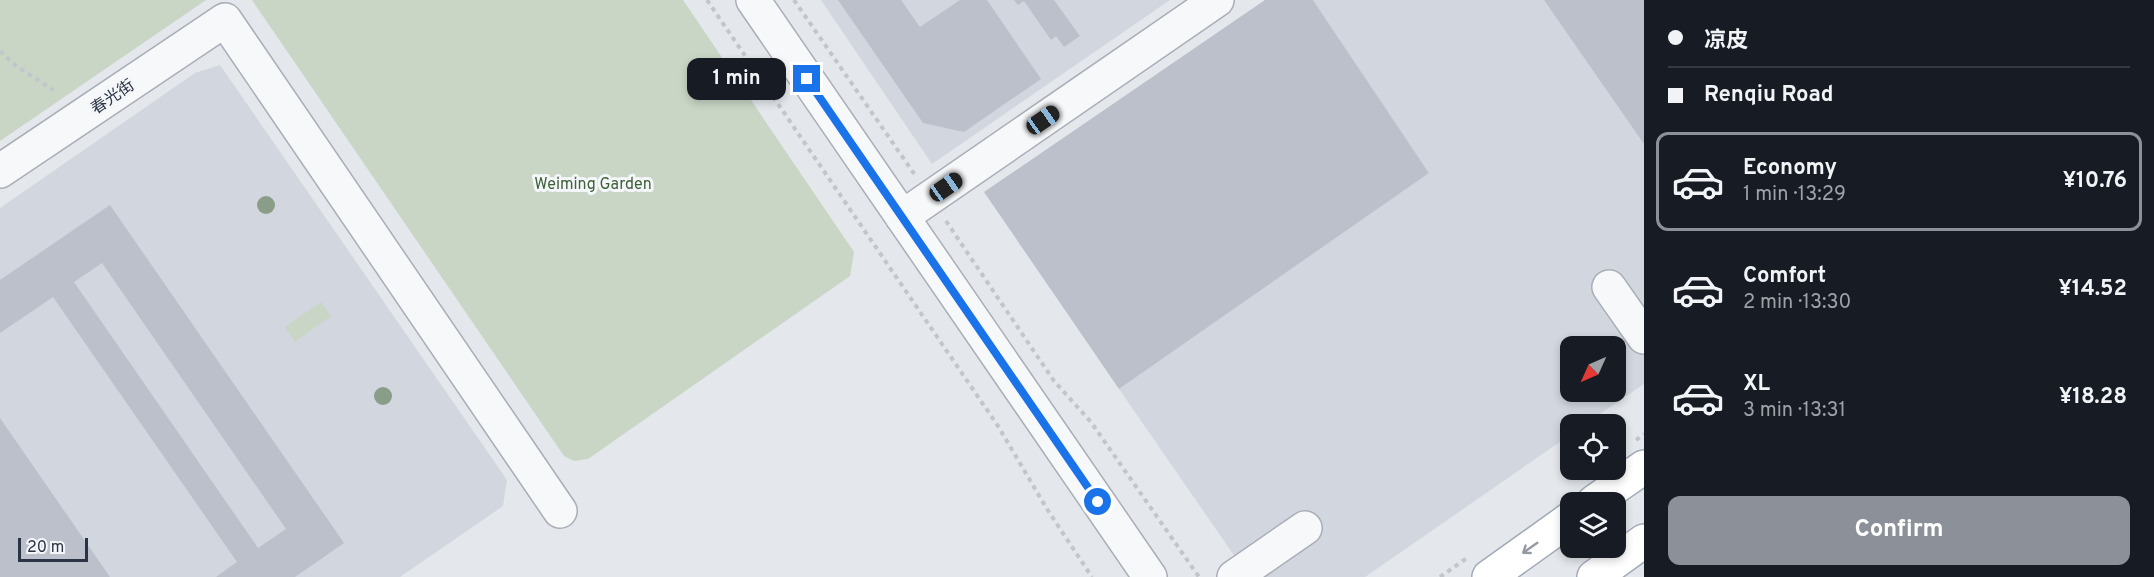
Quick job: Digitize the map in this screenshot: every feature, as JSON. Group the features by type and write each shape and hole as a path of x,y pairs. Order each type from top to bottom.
{"main road":[{"path":"1608,492 1644,467"},
{"path":"1489,577 1560,526"},
{"path":"1594,577 1644,541"}],"street":[{"path":"753,0 1150,577"},
{"path":"902,217 1217,0"},
{"name":"春光街","path":"0,171 225,21 560,511"},
{"path":"1609,287 1644,337"},
{"path":"1234,577 1305,528"}],"path":[{"path":"707,0 992,417 1047,509 1092,577"},
{"path":"794,0 1054,381 1091,422 1199,577"},
{"path":"0,51 15,65 53,90"}],"shaded area":[{"path":"821,0 1170,0 932,164"},
{"path":"1313,0 1644,0 1644,384 1626,396 1626,336 1560,336 1560,402 1617,402 1600,414 1560,414 1560,442 1365,577 1249,577 1119,389 1429,173"},
{"path":"220,65 507,480 503,506 400,577 0,577 0,208 195,73"}],"green space":[{"path":"0,0 206,0 0,141"},
{"name":"Weiming Garden","path":"252,0 683,0 854,252 850,276 588,459 574,461 564,456"},
{"path":"321,302 331,316 295,342 285,327"}],"building":[{"path":"838,0 901,0 920,27 960,0 987,0 1041,79 964,132 923,123"},
{"path":"1014,0 1054,0 1080,36 1064,47 1056,36 1051,40 1024,1 1018,5"},
{"path":"1265,0 1313,0 1429,173 1119,389 984,192"},
{"path":"1544,0 1644,0 1644,144"},
{"path":"110,205 344,543 295,577 216,577 237,562 53,297 0,333 0,280","holes":["102,263 286,529 258,548 74,282"]},
{"path":"0,418 110,577 0,577"}],"route":[{"path":"807,79 1098,502"}]}
